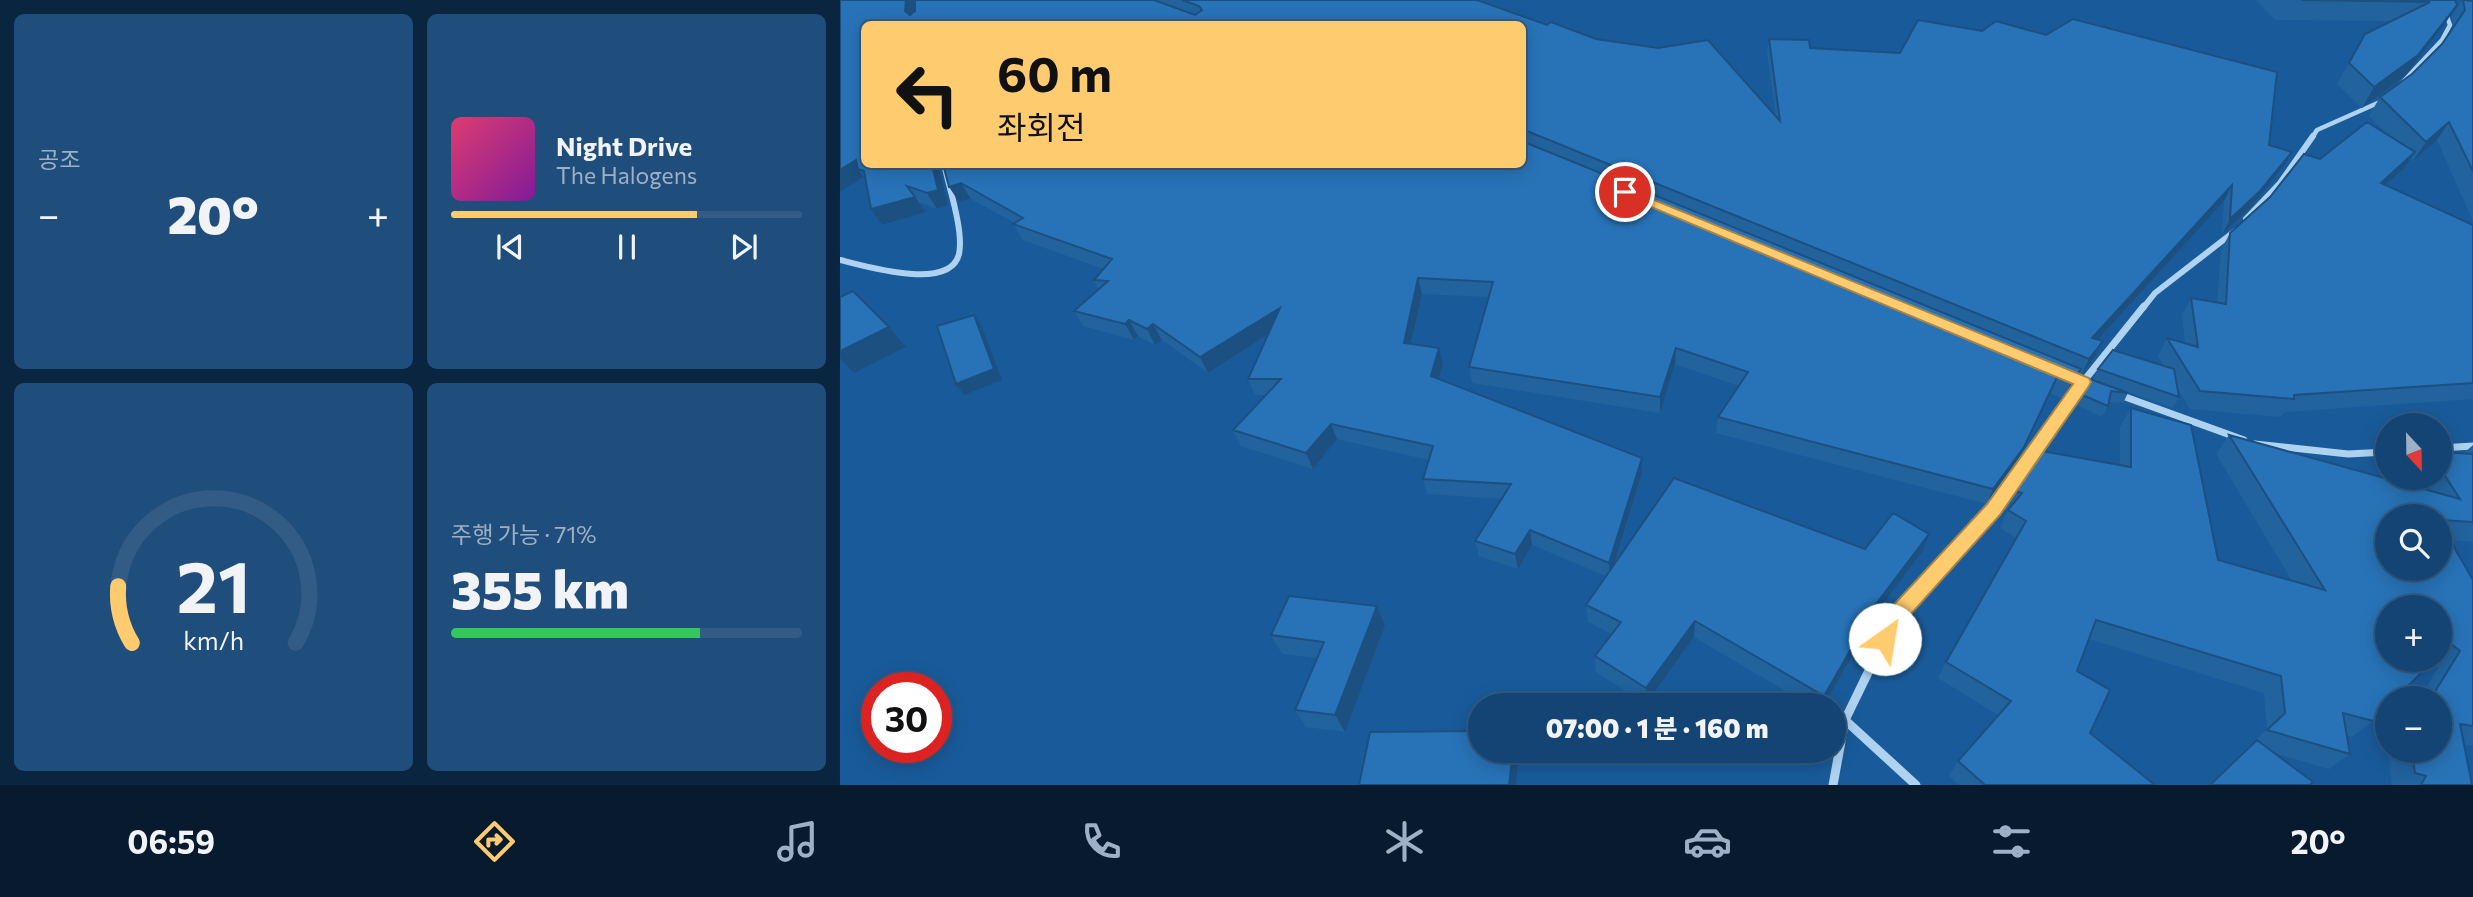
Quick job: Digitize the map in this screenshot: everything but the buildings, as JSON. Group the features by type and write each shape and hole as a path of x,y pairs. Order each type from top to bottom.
{"street":[{"path":"2392,92 2442,40 2450,24 2444,8 2437,0"},
{"path":"1846,718 1894,619 1993,509 2083,382 2155,293 2235,231 2280,183 2317,130 2376,106 2384,99"},
{"path":"840,260 926,276 943,273 956,264 959,254 957,234 945,168"},
{"path":"2071,377 2095,386"},
{"path":"2107,391 2256,444 2348,454 2375,453"},
{"path":"2452,447 2473,446"},
{"path":"1846,721 1916,785"},
{"path":"1833,785 1837,763"}],"route":[{"path":"1625,192 2083,382 1993,509 1894,619 1885,639"}]}
